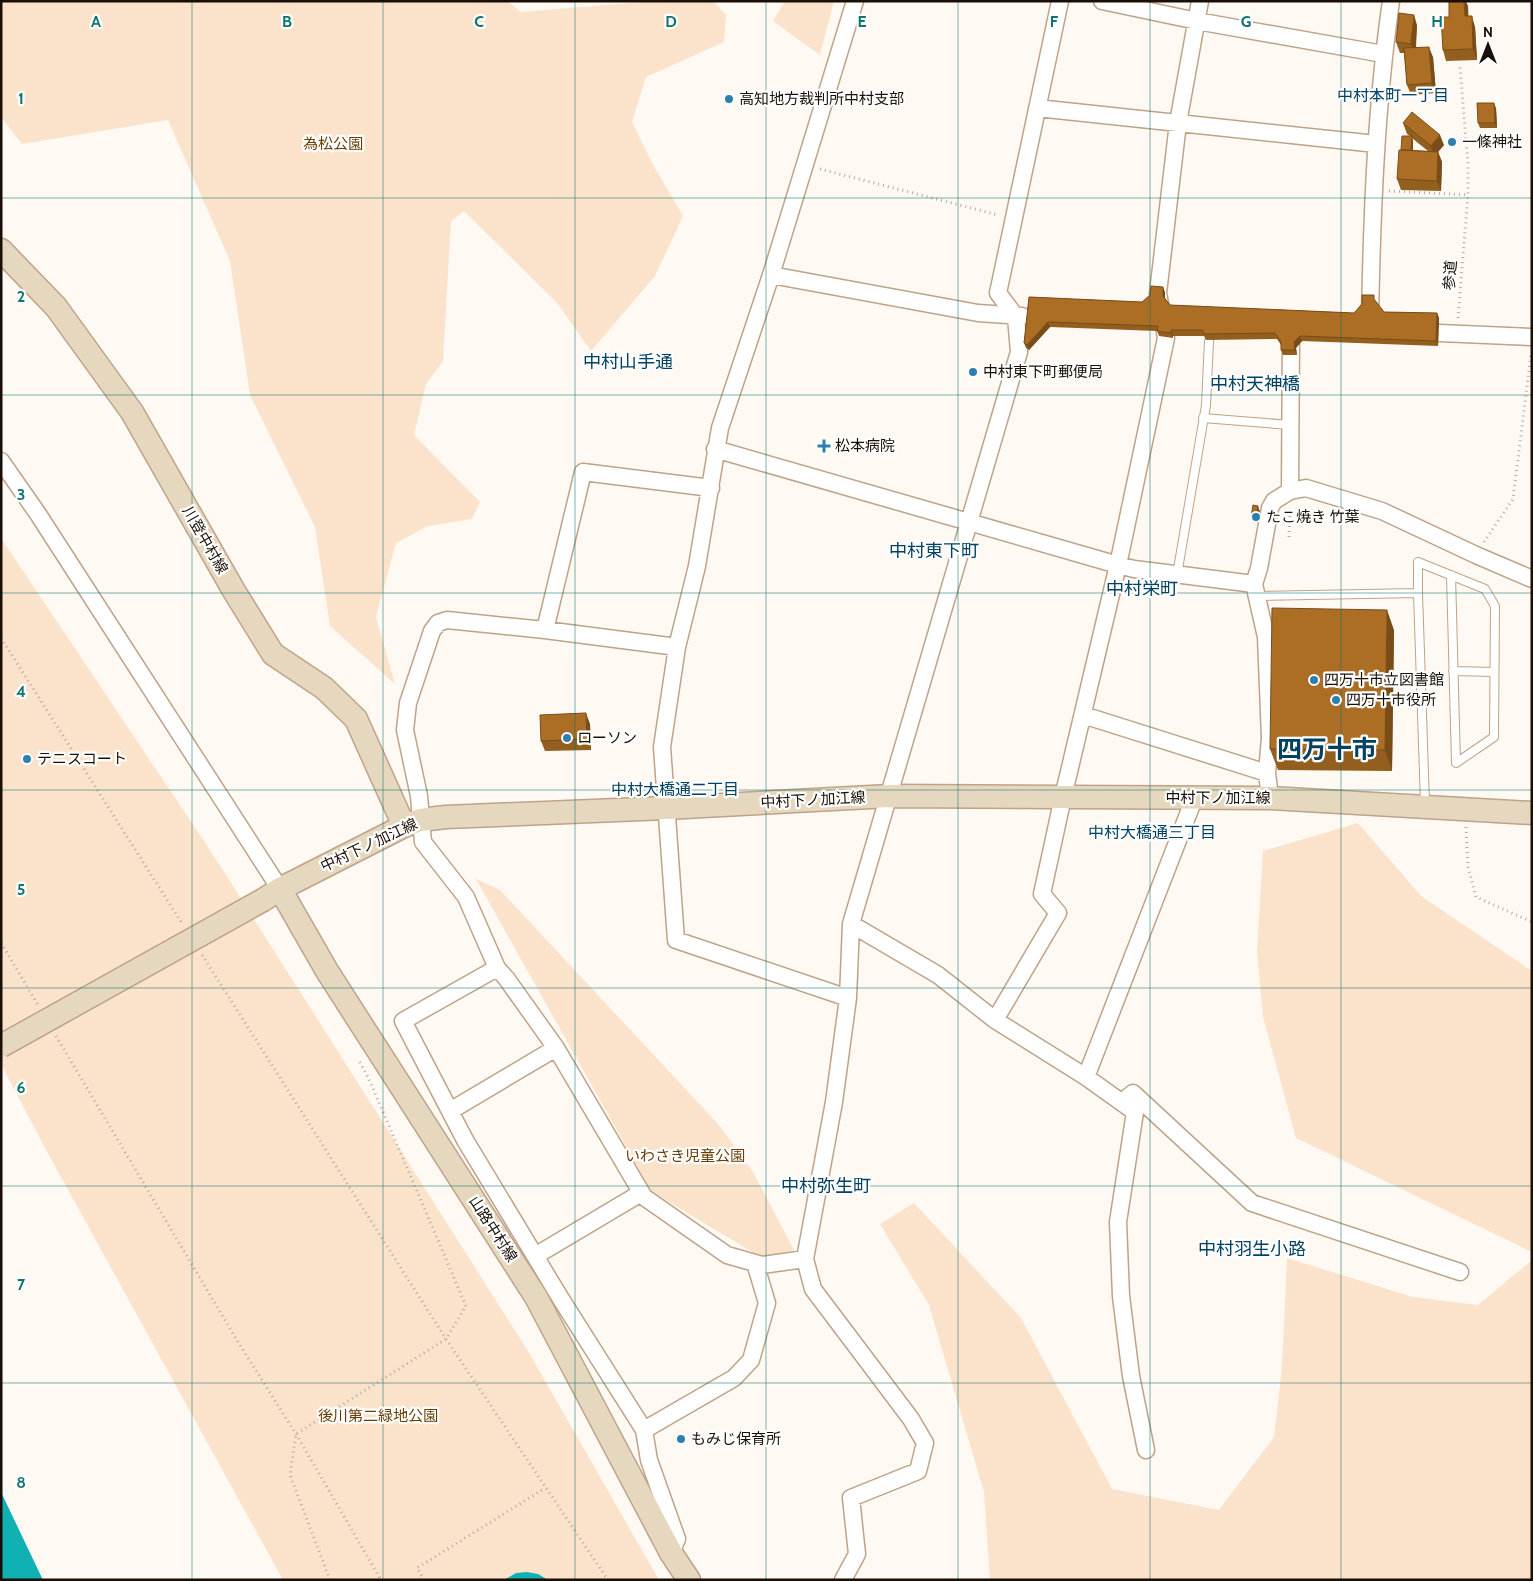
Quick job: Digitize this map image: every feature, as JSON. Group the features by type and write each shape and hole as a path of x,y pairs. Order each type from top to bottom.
{"main road":[{"name":"川登中村線","path":"1,250 56,307 132,412 229,583 273,654 324,688 356,719 412,823"},
{"name":"中村下ノ加江線","path":"1,1046 271,895 412,823 456,817 890,796 1270,798 1532,813"},
{"name":"山路中村線","path":"271,895 327,971 536,1296 671,1553 689,1580"}],"street":[{"path":"848,998 676,940 662,747 678,647 697,566 720,428 771,275 855,1"},
{"path":"843,1580 857,1554 851,1498 918,1471 925,1443 910,1419 813,1289 805,1259 834,1102 848,998 851,924 1019,352 1016,317 998,293 1060,1"},
{"path":"1102,1 1197,22 1383,54"},
{"path":"995,1020 1058,913 1042,894 1118,565 1166,338 1158,292 1178,123 1200,1"},
{"path":"1369,330 1376,144 1383,54 1391,1"},
{"path":"1038,108 1376,144"},
{"path":"771,275 978,313 1016,317 1039,316"},
{"path":"1144,320 1182,322"},
{"path":"1209,323 1209,341"},
{"path":"1273,326 1296,327 1290,425 1290,490"},
{"path":"1399,331 1532,337"},
{"path":"715,449 1118,565 1255,590"},
{"path":"1,461 43,522 271,895"},
{"path":"545,630 582,472 711,488"},
{"path":"1270,798 1267,773 1270,738 1266,637 1255,590 1270,508 1274,501 1290,490 1306,488 1382,511 1532,579"},
{"path":"678,647 447,620 438,623 432,631 408,703 406,730 419,796 412,823 423,842 466,897 496,968 506,978 556,1048 644,1197 727,1255 762,1265 805,1259"},
{"path":"1084,715 1267,773"},
{"path":"1086,1077 1194,799"},
{"path":"851,924 938,975 995,1020 1086,1077 1135,1112 1118,1222 1120,1296 1131,1376 1146,1450"},
{"path":"496,968 403,1020 465,1140 644,1430 649,1460 677,1539 671,1553"},
{"path":"450,1111 556,1048"},
{"path":"1122,1102 1133,1092 1252,1203 1460,1272"},
{"path":"535,1256 642,1193"},
{"path":"644,1430 734,1378 751,1360 767,1303 755,1263"}],"lane":[{"path":"1177,575 1206,405 1209,341"},
{"path":"1203,418 1290,425"},
{"path":"1425,806 1418,562 1451,575 1485,589 1495,606 1494,737 1456,763 1451,575"},
{"path":"1255,590 1418,592"},
{"path":"1453,671 1494,672"}],"path":[{"name":"参道","path":"1457,333 1468,195 1468,150 1460,66"},
{"path":"805,165 1014,219"},
{"path":"1373,190 1468,195"},
{"path":"1476,555 1513,499 1532,348"},
{"path":"1289,537 1290,490"},
{"path":"1,638 186,930"},
{"path":"1465,809 1468,867 1476,897 1532,922"},
{"path":"1,943 42,1011"},
{"path":"197,947 446,1339 608,1580"},
{"path":"52,1028 235,1337 296,1434 381,1580"},
{"path":"330,1580 290,1475 296,1434 446,1339 466,1306 369,1079 355,1054"},
{"path":"424,1580 417,1568 542,1490"}],"green space":[{"name":"為松公園","path":"1,1 507,1 521,12 654,1 713,1 726,15 724,42 646,77 632,122 652,163 683,216 655,276 591,351 558,304 464,211 451,221 443,361 426,384 414,435 480,502 472,519 428,526 396,543 376,617 395,684 330,626 315,527 250,395 230,261 168,120 22,144 1,117"},
{"path":"785,1 834,1 820,55 773,21"},
{"name":"後川第二緑地公園","path":"1,538 212,853 528,1351 659,1580 283,1580 45,1148 1,1064"},
{"path":"1358,823 1421,896 1532,971 1532,1252 1296,1138 1263,1017 1257,951 1263,851"},
{"name":"いわさき児童公園","path":"476,879 500,890 719,1125 753,1172 794,1250 762,1258 651,1191"},
{"path":"914,1203 1021,1318 1112,1489 1219,1510 1274,1437 1282,1367 1287,1258 1413,1297 1478,1305 1532,1260 1532,1580 990,1580 984,1492 929,1305 880,1224"}],"water":[{"path":"1,1492 43,1580 1,1580"},
{"path":"516,1573 538,1574 548,1580 504,1580"}],"building":[{"path":"1449,1 1464,1 1465,16 1472,16 1473,49 1443,50 1441,17 1449,17"},
{"path":"1399,13 1414,15 1411,44 1396,42"},
{"path":"1429,47 1432,83 1407,85 1404,48"},
{"path":"1477,103 1494,103 1495,123 1478,123"},
{"path":"1412,112 1440,135 1431,146 1403,123"},
{"path":"1402,136 1412,136 1411,150 1401,150"},
{"path":"1399,150 1438,152 1437,181 1397,179"},
{"path":"1151,286 1163,287 1163,296 1170,305 1354,313 1362,304 1362,295 1374,295 1374,299 1384,312 1437,313 1436,341 1300,336 1294,342 1295,350 1281,350 1281,342 1275,333 1204,334 1203,330 1171,330 1171,333 1157,331 1158,326 1048,322 1027,345 1024,343 1029,297 1142,302 1150,295"},
{"path":"1253,505 1258,506 1256,518 1251,517"},
{"name":"四万十市役所","path":"1272,608 1387,610 1385,750 1270,749"},
{"path":"586,713 587,739 541,741 540,715"}],"place":[{"name":"高知地方裁判所中村支部","path":"729,99"},
{"name":"一條神社","path":"1452,142"},
{"name":"中村東下町郵便局","path":"973,372"},
{"name":"松本病院","path":"824,446"},
{"name":"たこ焼き 竹葉","path":"1256,517"},
{"name":"四万十市立図書館","path":"1314,680"},
{"name":"四万十市役所","path":"1336,700"},
{"name":"ローソン","path":"567,738"},
{"name":"テニスコート","path":"27,759"},
{"name":"もみじ保育所","path":"681,1439"}],"district":[{"name":"中村本町一丁目","path":"1393,95"},
{"name":"中村山手通","path":"628,362"},
{"name":"中村天神橋","path":"1255,384"},
{"name":"中村東下町","path":"934,551"},
{"name":"中村栄町","path":"1142,589"},
{"name":"四万十市","path":"1327,749"},
{"name":"中村大橋通二丁目","path":"675,789"},
{"name":"中村大橋通三丁目","path":"1152,832"},
{"name":"中村弥生町","path":"826,1186"},
{"name":"中村羽生小路","path":"1252,1249"}]}
